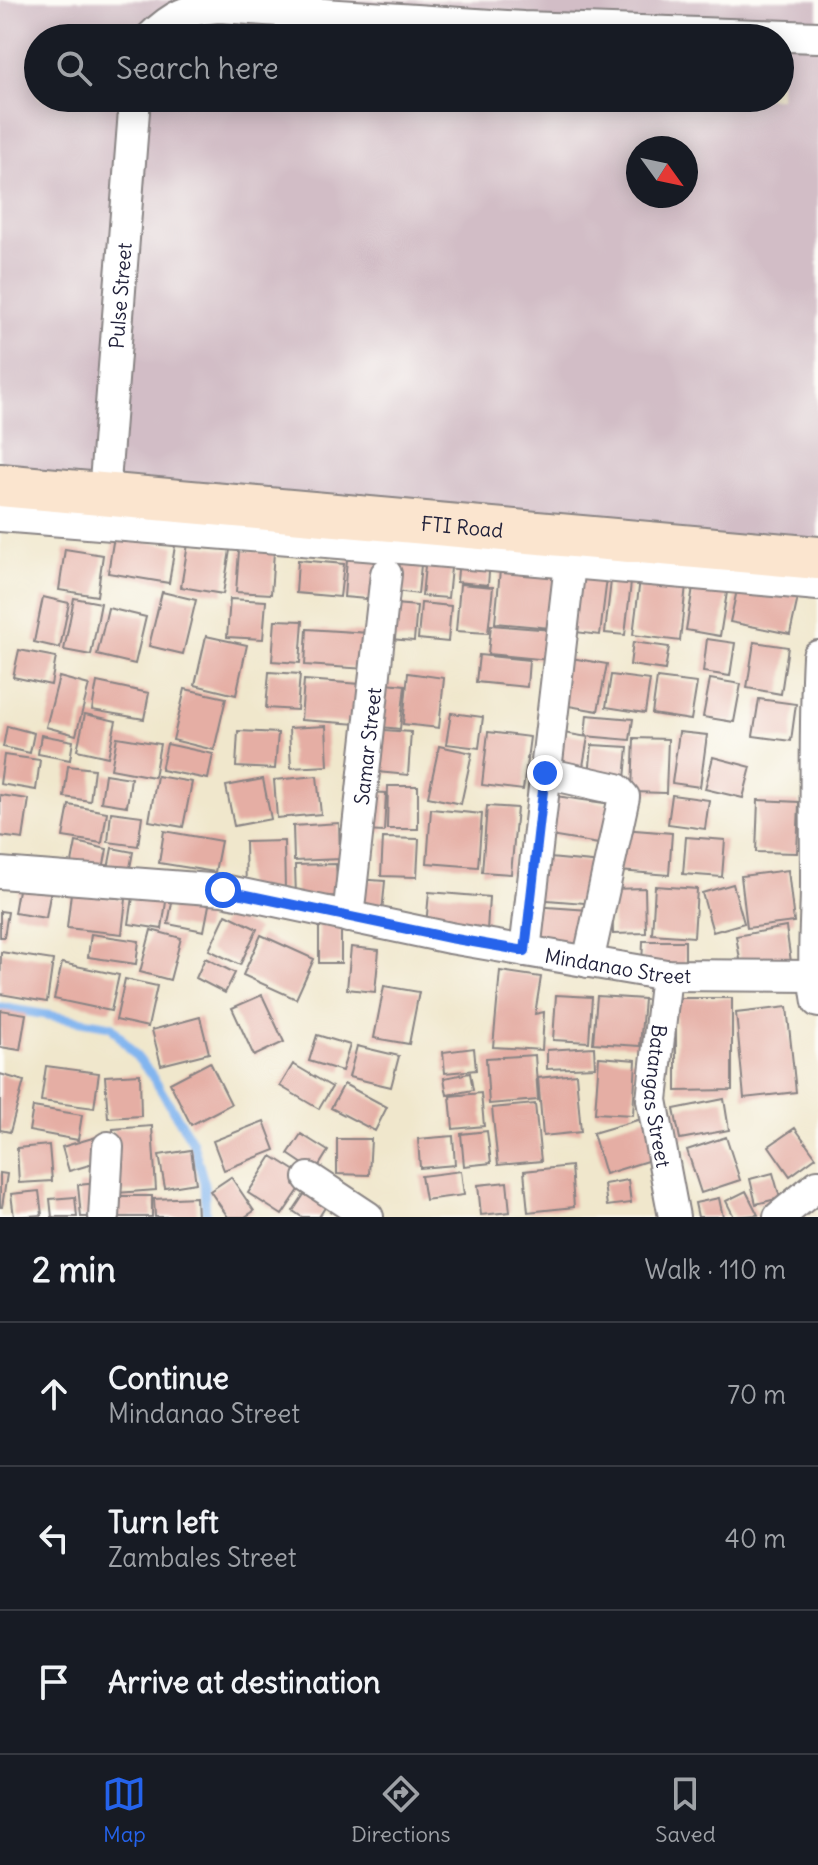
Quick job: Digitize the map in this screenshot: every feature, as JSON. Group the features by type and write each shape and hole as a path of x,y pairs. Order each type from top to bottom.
{"street":[{"path":"164,24 195,8 219,7 477,24"},
{"path":"794,36 818,37"},
{"name":"Pulse Street","path":"104,495 134,112"},
{"name":"FTI Road","path":"10,506 104,495 818,558"},
{"path":"10,506 389,547 818,585"},
{"path":"525,951 570,564"},
{"name":"Samar Street","path":"348,917 386,574"},
{"path":"816,989 818,656"},
{"path":"545,773 617,789 624,797 588,962"},
{"name":"Mindanao Street","path":"0,873 223,890 588,962 666,975 816,989"},
{"name":"Batangas Street","path":"666,975 652,1100 674,1217"},
{"path":"104,1217 108,1147"},
{"path":"309,1178 368,1217"},
{"path":"779,1217 818,1185"}],"shaded area":[{"path":"0,0 818,0 818,590 0,506"}],"building":[{"path":"114,536 175,546 169,583 108,573"},
{"path":"188,544 230,550 223,594 181,587"},
{"path":"65,549 103,555 97,596 59,590"},
{"path":"239,550 274,552 271,594 236,592"},
{"path":"426,556 452,558 448,598 422,596"},
{"path":"459,557 490,560 488,585 457,582"},
{"path":"347,559 381,561 377,600 344,597"},
{"path":"298,560 344,564 340,597 296,593"},
{"path":"396,562 421,565 418,594 394,591"},
{"path":"500,570 556,575 551,628 495,623"},
{"path":"612,572 632,574 625,635 605,633"},
{"path":"575,574 607,578 600,635 567,631"},
{"path":"640,579 686,585 680,641 633,635"},
{"path":"694,581 728,586 720,636 686,630"},
{"path":"739,581 799,593 790,634 730,622"},
{"path":"460,584 493,587 488,633 456,631"},
{"path":"162,592 196,600 183,654 149,646"},
{"path":"43,597 69,603 60,648 34,642"},
{"path":"74,598 101,603 91,655 64,650"},
{"path":"230,599 266,601 263,639 227,637"},
{"path":"421,603 451,606 448,642 418,639"},
{"path":"394,604 417,606 414,641 390,639"},
{"path":"108,608 146,617 135,664 97,655"},
{"path":"275,620 303,621 300,663 272,661"},
{"path":"491,625 552,630 549,660 488,654"},
{"path":"307,629 369,633 367,669 305,665"},
{"path":"206,636 247,645 236,695 195,685"},
{"path":"707,639 735,643 730,676 703,672"},
{"path":"633,642 669,647 665,670 630,665"},
{"path":"754,642 788,647 781,694 747,688"},
{"path":"19,650 56,657 51,685 13,677"},
{"path":"479,655 529,660 527,687 476,682"},
{"path":"565,657 607,664 598,711 557,704"},
{"path":"269,672 300,674 297,710 266,708"},
{"path":"408,673 444,678 439,728 403,724"},
{"path":"611,675 650,680 645,713 606,707"},
{"path":"59,677 89,685 76,735 46,727"},
{"path":"657,678 697,683 691,720 652,714"},
{"path":"710,679 741,684 734,722 703,717"},
{"path":"304,680 361,684 358,724 301,720"},
{"path":"97,682 149,693 144,719 92,710"},
{"path":"377,682 405,685 400,729 372,726"},
{"path":"185,689 226,698 214,750 173,740"},
{"path":"759,699 796,704 791,741 753,736"},
{"path":"451,713 483,717 479,748 446,744"},
{"path":"85,714 116,721 108,757 77,750"},
{"path":"587,715 633,719 630,740 585,736"},
{"path":"7,726 34,733 30,753 3,747"},
{"path":"326,726 328,766 291,768 289,728"},
{"path":"370,729 411,732 408,775 367,771"},
{"path":"238,731 278,733 275,769 236,767"},
{"path":"488,732 530,737 523,790 482,785"},
{"path":"558,732 588,737 581,778 551,772"},
{"path":"679,732 707,735 700,787 672,783"},
{"path":"41,735 73,741 70,760 38,754"},
{"path":"117,737 160,744 154,777 111,769"},
{"path":"634,738 668,739 666,793 632,792"},
{"path":"167,744 213,754 208,779 161,770"},
{"path":"592,745 628,747 625,779 589,776"},
{"path":"439,746 472,753 461,804 428,797"},
{"path":"4,755 40,760 36,790 0,784"},
{"path":"713,757 751,767 743,798 705,789"},
{"path":"68,766 94,769 90,801 64,797"},
{"path":"105,774 131,778 127,806 101,802"},
{"path":"157,776 192,782 183,827 149,821"},
{"path":"317,776 321,814 277,818 274,780"},
{"path":"263,779 271,819 234,826 226,786"},
{"path":"388,786 418,786 418,829 387,829"},
{"path":"367,792 386,793 384,832 365,831"},
{"path":"0,795 29,799 23,839 0,836"},
{"path":"672,795 709,800 705,829 668,824"},
{"path":"556,796 611,804 605,845 550,836"},
{"path":"758,800 799,802 797,853 756,852"},
{"path":"69,805 107,812 102,843 63,837"},
{"path":"487,806 517,808 511,874 482,872"},
{"path":"431,809 482,814 478,867 427,863"},
{"path":"111,812 142,816 138,846 108,842"},
{"path":"339,823 340,859 294,861 293,826"},
{"path":"622,829 672,833 669,875 619,871"},
{"path":"164,831 221,841 215,872 159,863"},
{"path":"686,837 725,840 722,877 683,874"},
{"path":"383,838 419,839 417,877 381,876"},
{"path":"284,841 285,890 246,891 245,842"},
{"path":"76,842 107,849 102,874 71,868"},
{"path":"112,848 133,852 128,878 107,874"},
{"path":"539,857 602,863 597,904 535,899"},
{"path":"336,864 338,896 296,897 295,865"},
{"path":"788,870 794,922 747,928 741,876"},
{"path":"355,879 385,881 382,913 352,911"},
{"path":"19,884 51,889 46,918 14,913"},
{"path":"733,884 744,923 713,932 702,893"},
{"path":"655,886 697,889 694,937 652,934"},
{"path":"645,888 646,933 613,934 612,889"},
{"path":"134,890 167,895 162,929 129,924"},
{"path":"429,892 489,897 487,931 426,926"},
{"path":"71,893 126,899 122,934 67,928"},
{"path":"173,897 209,905 204,931 168,924"},
{"path":"533,906 589,910 586,946 530,943"},
{"path":"0,911 8,912 4,937 0,937"},
{"path":"226,914 257,929 240,965 209,950"},
{"path":"319,921 341,921 341,963 319,963"},
{"path":"786,927 791,962 742,971 736,936"},
{"path":"151,930 181,938 170,980 140,972"},
{"path":"91,934 139,941 136,964 88,957"},
{"path":"261,935 314,959 296,999 243,975"},
{"path":"643,941 685,941 685,967 642,967"},
{"path":"351,947 379,950 375,992 347,989"},
{"path":"1,952 53,960 47,1002 0,994"},
{"path":"205,958 235,973 225,993 196,978"},
{"path":"62,963 119,975 111,1011 54,999"},
{"path":"500,971 541,977 535,1014 544,1012 542,1050 493,1047"},
{"path":"125,979 157,986 148,1027 116,1020"},
{"path":"384,986 419,992 409,1044 374,1038"},
{"path":"262,995 284,1042 254,1056 232,1008"},
{"path":"556,995 592,997 589,1042 553,1040"},
{"path":"597,996 644,999 640,1046 593,1043"},
{"path":"676,998 732,998 732,1090 676,1091"},
{"path":"787,1007 796,1092 744,1098 736,1013"},
{"path":"0,1010 26,1014 20,1050 0,1047"},
{"path":"200,1017 209,1053 161,1065 152,1030"},
{"path":"317,1035 350,1045 342,1071 309,1061"},
{"path":"357,1046 399,1056 391,1087 349,1077"},
{"path":"594,1047 595,1067 547,1069 547,1050"},
{"path":"474,1048 476,1070 445,1073 443,1052"},
{"path":"535,1055 538,1100 489,1104 486,1058"},
{"path":"599,1057 636,1060 633,1115 595,1113"},
{"path":"210,1062 231,1104 191,1125 170,1083"},
{"path":"293,1064 332,1087 319,1109 280,1086"},
{"path":"46,1066 99,1073 94,1108 41,1101"},
{"path":"470,1073 473,1090 447,1095 444,1078"},
{"path":"0,1074 24,1081 10,1132 0,1130"},
{"path":"140,1074 141,1116 108,1118 105,1076"},
{"path":"576,1074 581,1132 543,1136 538,1078"},
{"path":"344,1084 387,1107 375,1131 331,1108"},
{"path":"481,1093 484,1126 453,1129 450,1096"},
{"path":"724,1099 729,1130 680,1139 674,1109"},
{"path":"535,1104 541,1161 498,1165 492,1108"},
{"path":"33,1107 82,1115 78,1140 29,1131"},
{"path":"648,1117 660,1157 605,1174 593,1133"},
{"path":"264,1121 275,1150 224,1170 213,1141"},
{"path":"152,1126 156,1190 117,1193 113,1129"},
{"path":"795,1128 816,1157 790,1176 769,1146"},
{"path":"487,1131 491,1163 464,1166 461,1134"},
{"path":"301,1134 328,1151 315,1172 288,1154"},
{"path":"453,1136 455,1165 420,1168 418,1139"},
{"path":"96,1137 103,1161 69,1171 62,1147"},
{"path":"726,1137 740,1180 701,1193 687,1150"},
{"path":"337,1139 371,1139 369,1175 337,1174"},
{"path":"49,1145 52,1181 19,1183 17,1148"},
{"path":"191,1150 196,1183 165,1188 159,1155"},
{"path":"272,1156 307,1178 282,1215 248,1193"},
{"path":"571,1166 574,1207 528,1212 524,1171"},
{"path":"461,1171 464,1195 425,1200 421,1176"},
{"path":"0,1173 7,1174 2,1207 0,1207"},
{"path":"773,1173 780,1198 756,1204 750,1179"},
{"path":"231,1177 254,1211 245,1217 228,1217 210,1191"},
{"path":"628,1180 631,1203 607,1206 604,1184"},
{"path":"507,1182 510,1212 481,1215 478,1185"},
{"path":"98,1183 101,1217 81,1217 78,1185"},
{"path":"311,1184 331,1198 319,1217 302,1217 293,1211"},
{"path":"39,1191 42,1215 14,1217 11,1194"},
{"path":"746,1191 758,1215 734,1217 726,1201"},
{"path":"117,1196 152,1196 152,1217 117,1217"},
{"path":"75,1197 77,1217 52,1217 50,1199"},
{"path":"196,1197 197,1217 155,1217 154,1199"},
{"path":"719,1198 723,1217 698,1217 695,1203"}],"waterway":[{"path":"0,1007 111,1026 151,1074 192,1141 204,1182 206,1217"}],"route":[{"path":"223,890 525,951 545,773"}]}
